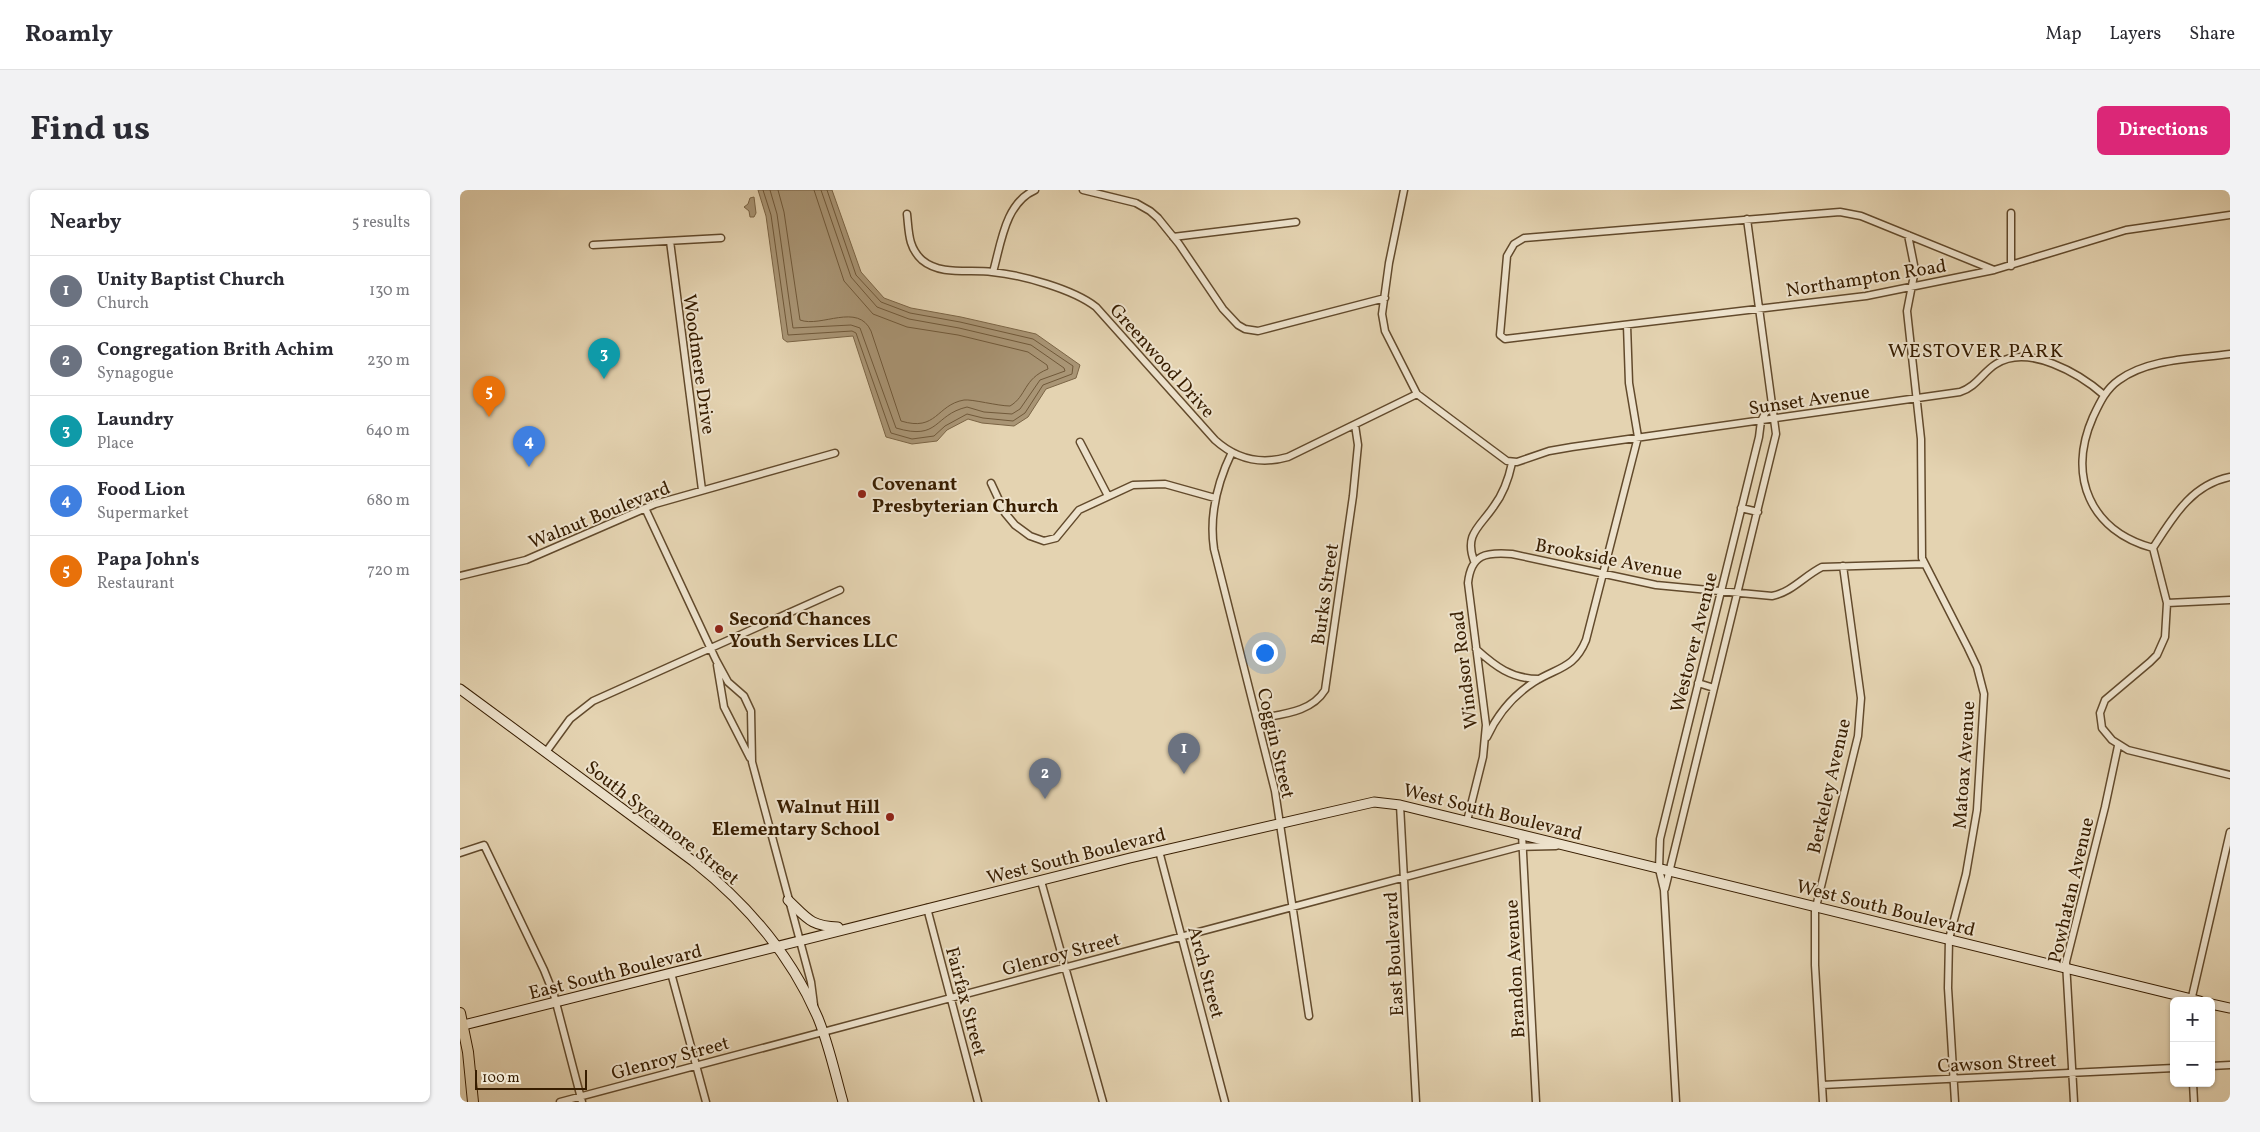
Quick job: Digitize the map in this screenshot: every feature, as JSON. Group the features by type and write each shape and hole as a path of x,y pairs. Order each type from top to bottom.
{"main road":[{"path":"460,1013 473,1102"}],"street":[{"path":"993,272 1015,205 1026,194 1035,190"},
{"path":"1083,190 1141,206 1158,218 1223,309 1238,325 1251,331 1266,330 1385,298"},
{"path":"1404,190 1389,263 1382,314 1384,331 1417,394 1501,457 1512,463 1510,474 1495,505 1474,532 1470,543 1474,561"},
{"path":"1747,219 1840,212 1861,216 1994,270"},
{"path":"2011,213 2011,266"},
{"name":"Greenwood Drive","path":"907,214 911,245 927,264 943,270 993,272 1068,290 1086,299 1096,307 1215,440 1248,460 1279,460 1355,426 1417,394"},
{"name":"Northampton Road","path":"1747,219 1565,234 1520,240 1510,249 1507,256 1500,325 1502,338 1505,340 1866,296 2011,266 2126,230 2230,215"},
{"name":"Westover Avenue","path":"1664,890 1776,434 1775,419 1770,404 1747,219"},
{"path":"1173,237 1296,222"},
{"name":"Matoax Avenue","path":"1908,235 1915,270 1907,311 1921,438 1920,549 1924,564 1977,667 1984,694 1977,810 1966,874 1949,939 1948,988 1955,1102"},
{"path":"593,245 721,238"},
{"name":"Woodmere Drive","path":"670,241 702,490"},
{"path":"1485,743 1497,718 1506,707 1522,691 1576,659 1586,640 1638,438 1629,383 1627,325"},
{"path":"2153,548 2137,544 2117,532 2099,515 2087,494 2082,464 2083,443 2104,395 2118,381 2139,369 2161,363 2230,354"},
{"name":"Sunset Avenue","path":"1512,463 1549,451 1917,399 1967,390 1997,363 2014,358 2024,357 2053,364 2071,371 2104,395"},
{"name":"Westover Avenue","path":"1676,1102 1664,890 1659,869 1660,838 1742,508 1761,421 1770,404"},
{"name":"Burks Street","path":"1257,719 1300,709 1317,700 1325,690 1354,488 1358,445 1355,426"},
{"path":"1080,442 1108,496"},
{"name":"Coggin Street","path":"1232,452 1219,482 1215,498 1212,522 1214,550 1275,791 1309,1016"},
{"name":"Walnut Boulevard","path":"460,576 526,560 645,508 835,453"},
{"path":"2230,477 2204,486 2185,501 2153,548 2167,603 2166,628 2162,645 2150,662 2108,696 2100,713 2102,728 2118,746 2230,775"},
{"path":"990,483 1005,513 1012,522 1030,536 1039,540 1056,538 1079,510 1133,485 1152,483 1175,486 1215,498"},
{"path":"645,508 716,660 728,682 744,696 751,711 752,762"},
{"path":"1742,508 1758,512"},
{"name":"Brookside Avenue","path":"1474,561 1482,556 1491,554 1512,554 1656,585 1772,596 1780,595 1822,567 1924,564"},
{"name":"Windsor Road","path":"1467,821 1485,743 1485,710 1468,583 1469,572 1474,561"},
{"name":"Berkeley Avenue","path":"1823,1102 1815,965 1816,906 1858,736 1861,707 1860,679 1843,566"},
{"path":"546,752 570,719 585,706 710,647 840,590"},
{"path":"2167,603 2230,600"},
{"path":"1476,649 1499,669 1508,674 1540,679"},
{"path":"716,660 724,707 752,762"},
{"path":"1698,683 1714,688"},
{"name":"South Sycamore Street","path":"460,689 708,873 746,909 787,959 814,1011 823,1032 843,1102"},
{"name":"Powhatan Avenue","path":"2074,1102 2066,968 2118,746"},
{"name":"South Sycamore Street","path":"752,762 811,982 814,1011"},
{"name":"West South Boulevard","path":"777,947 927,908 1280,822 1367,802 1386,802 2182,997"},
{"name":"East Boulevard","path":"1400,805 1416,1102"},
{"path":"2195,997 2230,832"},
{"name":"Brandon Avenue","path":"1522,834 1536,1102"},
{"path":"460,852 484,845 544,970 556,1002 582,1099"},
{"name":"Glenroy Street","path":"560,1102 582,1099 823,1032 1522,846 1572,847"},
{"name":"Arch Street","path":"1159,851 1225,1102"},
{"path":"1041,881 1102,1102"},
{"path":"788,900 804,917 817,925 848,928"},
{"name":"Fairfax Street","path":"927,908 978,1102"},
{"name":"East South Boulevard","path":"462,1026 777,947"},
{"path":"671,973 706,1102"},
{"path":"2215,1005 2230,1008"},
{"path":"2215,1066 2230,1065"},
{"name":"Cawson Street","path":"1822,1085 2170,1068"},
{"path":"2193,1087 2194,1102"}],"water":[{"path":"758,190 832,190 861,272 884,298 911,308 1036,334 1080,365 1076,378 1046,389 1028,417 1014,426 982,423 968,419 947,430 937,441 912,444 886,437 853,336 787,342 783,339 766,216"},
{"path":"754,197 756,213 754,217 750,217 749,211 744,207 748,204 750,198"}],"place":[{"name":"Laundry","path":"604,379"},
{"name":"Papa John's","path":"489,417"},
{"name":"Food Lion","path":"529,467"},
{"name":"Covenant Presbyterian Church","path":"862,494"},
{"name":"Second Chances Youth Services LLC","path":"719,629"},
{"name":"Unity Baptist Church","path":"1184,774"},
{"name":"Congregation Brith Achim","path":"1045,799"},
{"name":"Walnut Hill Elementary School","path":"890,817"}],"district":[{"name":"WESTOVER PARK","path":"1976,350"}]}
